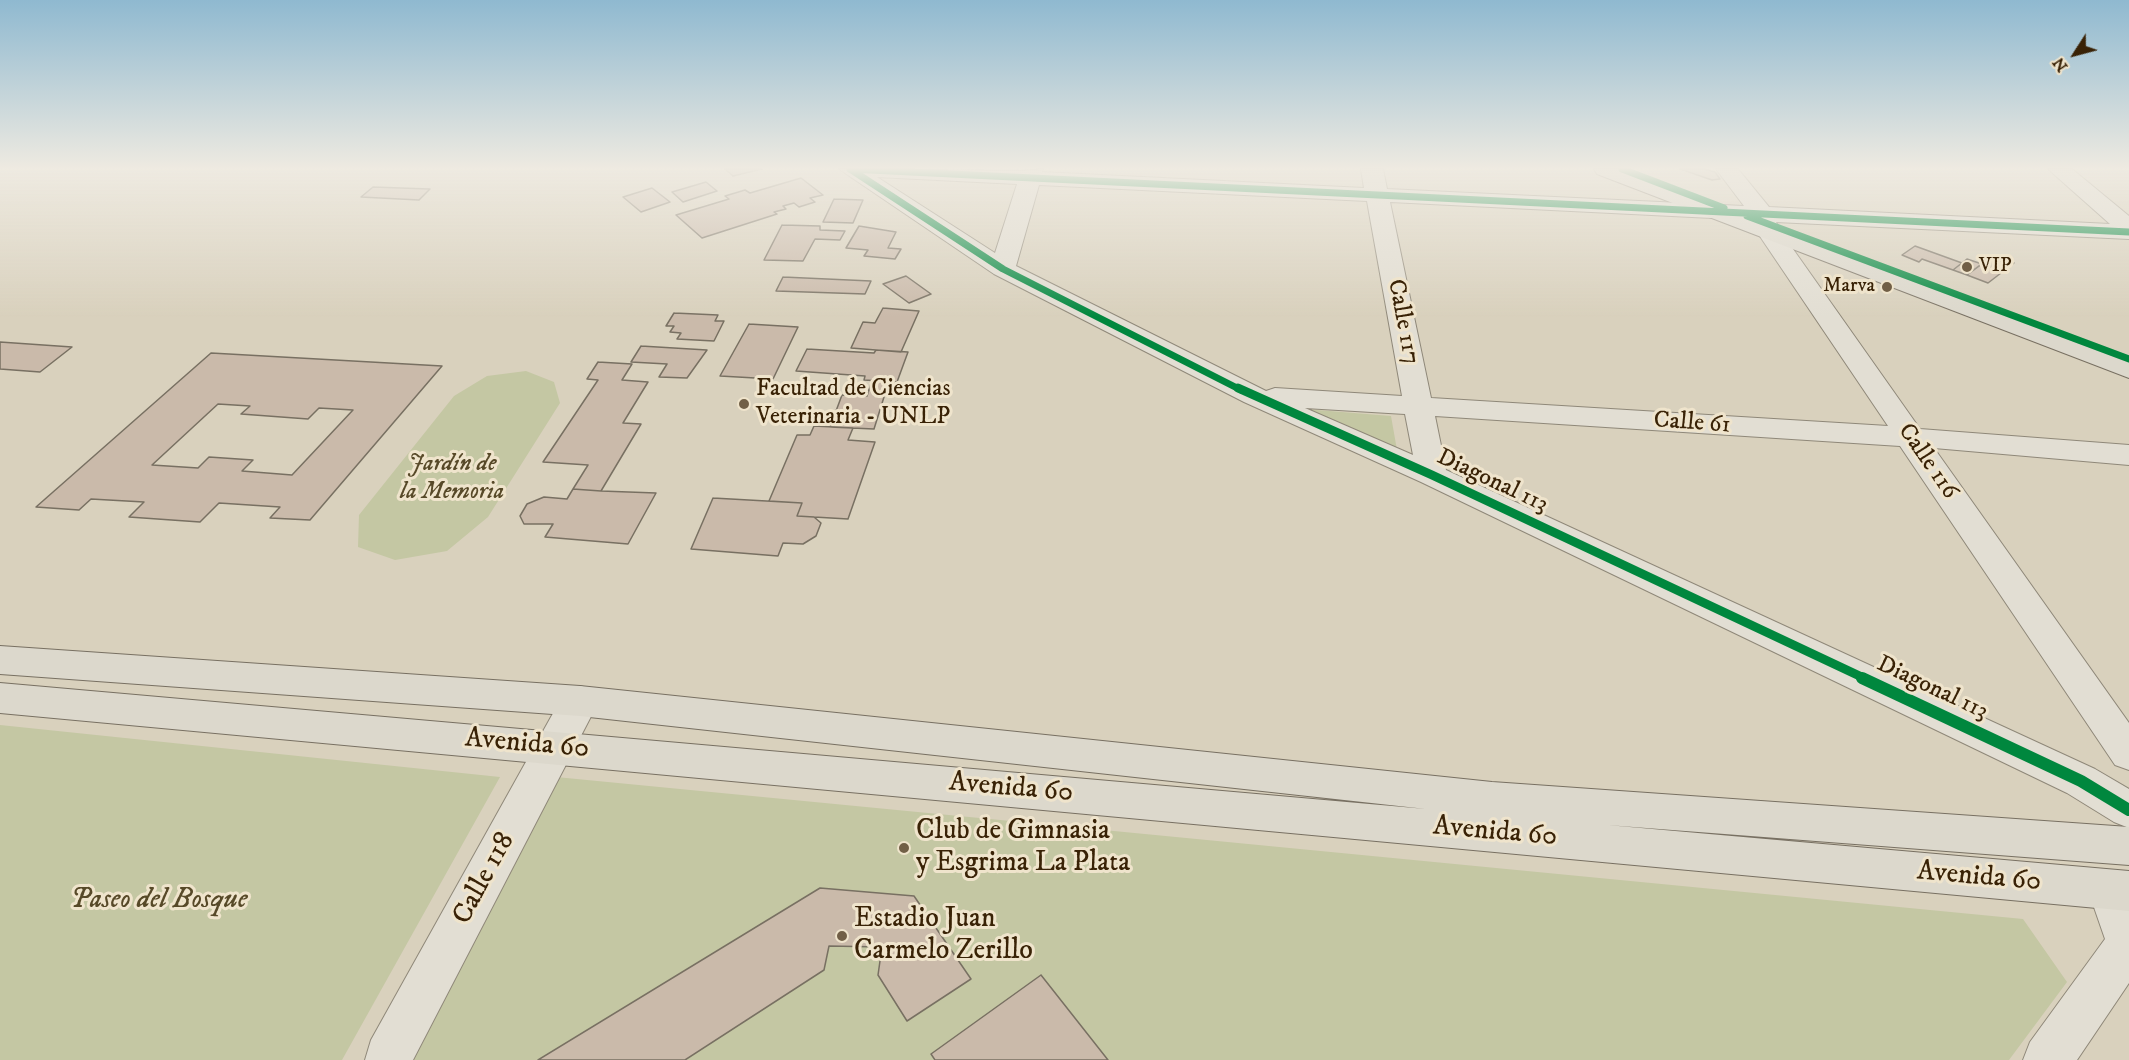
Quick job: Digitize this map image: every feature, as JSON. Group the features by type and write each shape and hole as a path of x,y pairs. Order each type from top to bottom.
{"main road":[{"path":"1748,218 1765,222 2129,350"},
{"path":"1757,218 2129,370"},
{"name":"Avenida 60","path":"0,660 580,701 1492,799 2129,846"},
{"name":"Avenida 60","path":"0,699 556,747 2120,890"}],"street":[{"name":"Diagonal 113","path":"926,218 1003,269 1254,396 1432,475 2081,781 2129,810"},
{"path":"1003,269 1018,218"},
{"name":"Calle 117","path":"1382,218 1432,475"},
{"name":"Calle 116","path":"1762,218 2129,754"},
{"path":"2116,218 2129,230"},
{"path":"1765,222 2129,230"},
{"name":"Calle 61","path":"1254,396 1910,437 2129,455"},
{"name":"Calle 118","path":"388,1057 580,701"},
{"path":"2048,1060 2129,943 2120,890"}],"green space":[{"name":"Jardín de la Memoria","path":"526,371 554,382 560,403 488,517 447,551 395,560 358,547 359,515 454,396 487,376"},
{"path":"1305,409 1391,416 1397,450"},
{"name":"Paseo del Bosque","path":"0,725 500,777 342,1060 0,1060"},
{"name":"Club de Gimnasia y Esgrima La Plata","path":"556,777 2023,919 2067,982 2009,1060 408,1060"}],"building":[{"path":"680,218 763,218 702,238"},
{"path":"825,218 855,218 853,223 823,222"},
{"path":"782,225 820,226 820,230 845,231 840,240 815,239 803,261 764,260"},
{"path":"859,226 896,232 888,248 901,249 895,259 864,256 868,250 846,248"},
{"path":"1915,246 1962,263 1953,270 1922,259 1919,262 1902,255"},
{"name":"VIP","path":"1967,259 1982,264 1967,275 1953,270"},
{"path":"1988,259 2014,263 1988,283 1967,275"},
{"path":"906,276 931,294 909,303 883,284"},
{"path":"783,277 871,281 865,294 776,291"},
{"path":"883,308 919,311 901,352 851,348 863,322 875,323"},
{"path":"674,313 718,315 715,321 724,321 714,341 677,339 681,333 670,332 674,326 666,326"},
{"path":"749,324 798,327 773,379 720,376"},
{"path":"0,342 72,347 40,372 0,369"},
{"path":"641,346 707,350 687,378 659,377 667,364 631,362"},
{"path":"807,349 874,353 876,350 908,352 897,382 864,380 865,376 796,371"},
{"path":"211,353 442,366 310,520 270,518 280,507 219,503 200,522 129,517 144,502 91,499 79,510 36,507","holes":["218,404 250,406 241,414 308,419 319,408 353,410 292,475 242,471 253,460 209,457 198,468 152,465"]},
{"path":"598,362 632,364 622,380 648,382 623,423 641,424 601,491 573,489 588,465 543,462 598,380 587,379"},
{"path":"872,380 889,381 874,429 830,427 842,395 867,396"},
{"path":"814,426 853,428 848,440 875,442 848,519 797,516 802,503 769,501 797,435 810,435"},
{"path":"573,489 656,493 628,544 545,537 553,524 524,524 520,516 527,504 544,497 567,499"},
{"path":"713,498 802,503 797,516 814,517 821,523 816,536 803,544 783,543 778,556 691,549"},
{"path":"820,888 914,896 971,979 907,1021 878,975 882,947 829,946 824,970 685,1060 538,1060"},
{"path":"1041,975 1108,1060 935,1060 931,1054"}],"cycle path":[{"path":"926,218 1003,269 1254,396 1432,475 2081,781 2129,810"},
{"path":"1754,218 2129,359"},
{"path":"1854,218 2129,232"}],"place":[{"name":"VIP","path":"1967,267"},
{"name":"Marva","path":"1887,287"},
{"name":"Facultad de Ciencias Veterinaria - UNLP","path":"744,404"},
{"name":"Club de Gimnasia y Esgrima La Plata","path":"904,848"},
{"name":"Estadio Juan Carmelo Zerillo","path":"842,936"}]}
